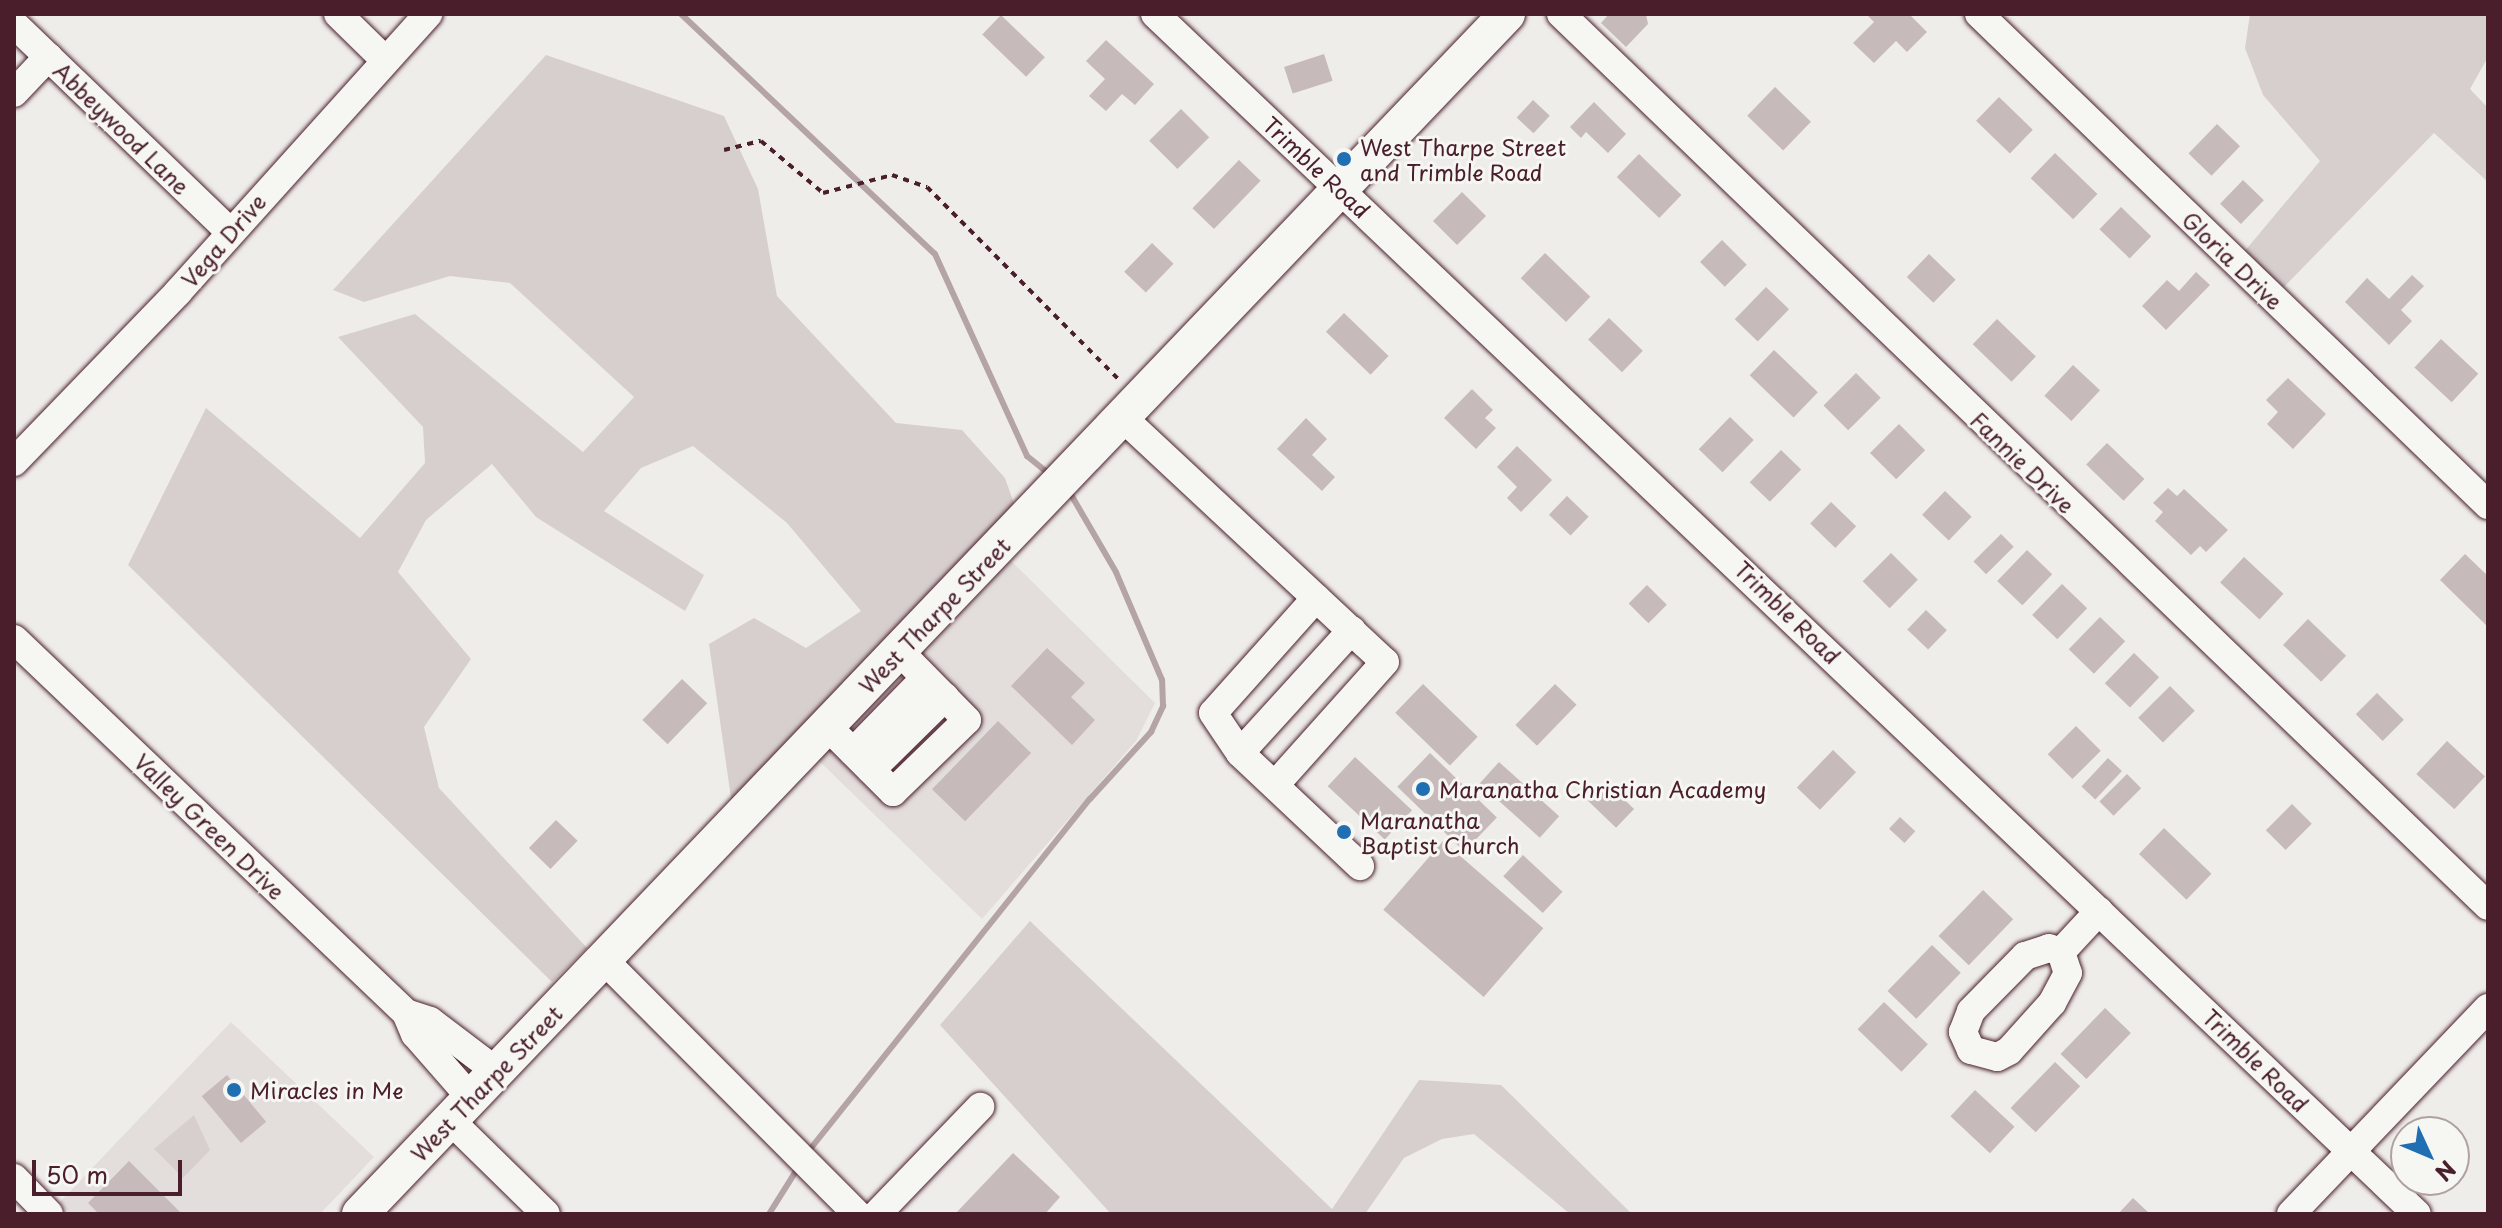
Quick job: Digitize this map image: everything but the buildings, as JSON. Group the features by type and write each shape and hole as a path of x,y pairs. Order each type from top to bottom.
{"main road":[{"name":"West Tharpe Street","path":"360,1214 1507,14"}],"street":[{"path":"338,14 385,60"},
{"name":"Vega Drive","path":"14,462 428,14"},
{"name":"Trimble Road","path":"1155,14 2417,1214"},
{"name":"Fannie Drive","path":"1561,14 2488,906"},
{"name":"Gloria Drive","path":"1979,14 2488,505"},
{"name":"Abbeywood Lane","path":"14,24 229,231"},
{"path":"14,93 48,57"},
{"path":"1130,408 1316,598 1385,662 1275,785"},
{"path":"1316,598 1213,713 1240,753 1360,866"},
{"path":"1240,753 1352,630"},
{"name":"Valley Green Drive","path":"14,639 406,1013 415,1034 460,1109 546,1214"},
{"path":"828,727 893,792 967,720 899,651"},
{"path":"862,761 935,687"},
{"path":"2061,952 2099,911"},
{"path":"605,961 857,1214"},
{"path":"2291,1214 2488,1008"},
{"name":"Valley Green Drive","path":"406,1013 430,1021 496,1071"},
{"path":"877,1214 980,1107"},
{"path":"14,1178 49,1214"}],"path":[{"path":"724,150 761,141 808,186 837,191 871,178 892,175 927,187 1130,408"}],"shaded area":[{"path":"2250,14 2488,14 2488,57 2470,89 2488,108 2488,182 2434,133 2283,288 2244,252 2320,161 2263,95 2245,48"},
{"path":"546,55 724,116 758,189 777,296 896,423 962,430 1005,478 1016,509 732,805 709,644 754,618 806,648 861,611 787,523 693,446 641,468 604,511 704,575 685,611 536,517 492,464 426,520 398,572 471,659 424,727 439,788 587,948 552,982 128,565 206,408 360,538 425,463 423,427 338,337 415,314 583,452 634,397 510,283 450,276 364,302 333,290"},
{"path":"1006,556 1155,703 1136,741 982,919 815,757"},
{"path":"1030,921 1332,1209 1419,1080 1501,1085 1632,1214 1570,1214 1474,1134 1442,1139 1404,1158 1365,1214 1111,1214 940,1025"},
{"name":"Miracles in Me","path":"231,1022 374,1157 320,1214 71,1214 59,1203"},
{"path":"194,1115 210,1150 183,1178 154,1149"}],"waterway":[{"path":"681,14 935,254 1027,456 1049,474"},
{"path":"811,1148 1090,799 1151,732 1163,706 1162,680 1116,572 1070,493"},
{"path":"769,1214 796,1171"}],"place":[{"name":"West Tharpe Street and Trimble Road","path":"1344,159"},
{"name":"Maranatha Christian Academy","path":"1423,789"},
{"name":"Maranatha Baptist Church","path":"1344,832"},
{"name":"Miracles in Me","path":"234,1090"}]}
